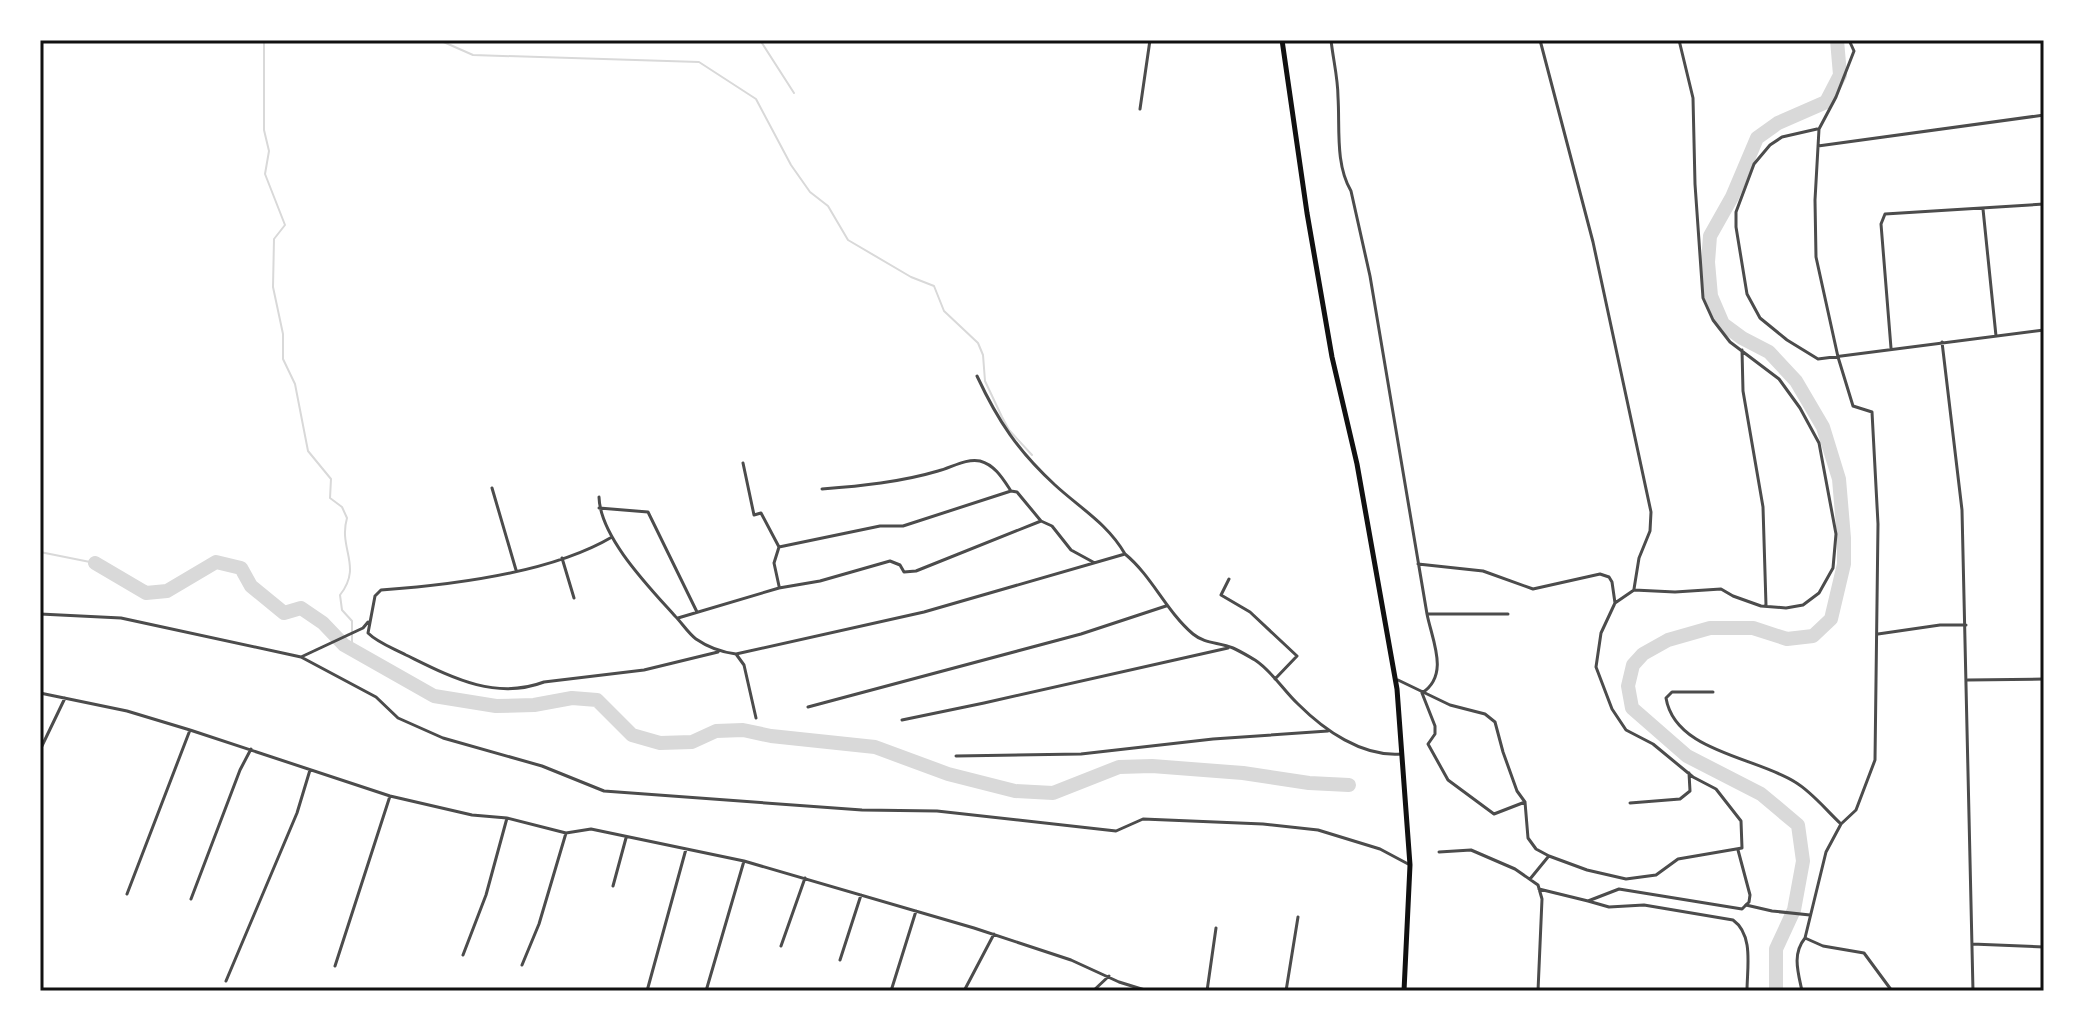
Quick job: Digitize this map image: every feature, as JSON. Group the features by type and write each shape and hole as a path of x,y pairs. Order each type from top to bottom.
{"main road":[{"path":"1282,40 1329,342 1357,464 1395,679 1410,865 1404,991"}],"street":[{"path":"1140,109 1150,40"},
{"path":"1331,40 1345,181 1351,191 1370,276 1418,564 1439,665 1435,680 1422,693"},
{"path":"1540,40 1593,242 1651,512 1650,531 1639,558 1634,590"},
{"path":"1395,679 1422,693 1485,714 1495,722 1517,791 1525,802 1528,838 1536,849 1549,856 1587,870 1626,879 1656,875 1678,859 1742,848 1741,821 1716,789 1689,773 1653,744 1626,730 1612,709 1596,667 1601,633 1615,603 1634,590 1675,592 1721,589 1766,606 1786,608 1803,605 1819,593 1833,568 1836,534 1819,443 1800,408 1779,379 1730,342 1713,320 1703,298 1693,98 1679,40"},
{"path":"1802,991 1796,955 1798,946 1805,938 1826,852 1841,824 1856,810 1875,760 1878,524 1872,412 1853,406 1838,357 1816,257 1819,129 1836,97 1854,51 1849,40"},
{"path":"1818,146 2044,115"},
{"path":"1819,129 1782,137 1770,145 1754,164 1736,212 1747,294 1760,318 1818,359 2044,330"},
{"path":"1891,348 1881,218 1885,214 2044,204"},
{"path":"1983,209 1996,336"},
{"path":"1942,342 1962,510 1973,991"},
{"path":"1742,350 1743,391 1765,530 1766,606"},
{"path":"977,376 1008,436 1057,487 1113,534 1166,606 1193,634 1204,641 1232,647 1258,662 1328,731 1367,750 1401,754"},
{"path":"822,489 876,484 977,461 999,473 1011,491"},
{"path":"743,463 754,515 761,513 779,547 774,563 779,588"},
{"path":"492,488 516,570"},
{"path":"779,547 880,526 903,526 1011,491 1017,492 1041,521 1052,526 1071,550 1093,562"},
{"path":"599,497 599,508 612,537 651,591 692,636 719,652"},
{"path":"599,508 648,512 697,612"},
{"path":"678,619 779,588 820,581 890,561 900,565 904,572 910,572 1041,521"},
{"path":"612,537 562,558 464,582 381,590 375,596 368,633 454,679 493,689 533,686 644,670 719,652 736,654 924,612 1125,554"},
{"path":"562,558 574,598"},
{"path":"1418,564 1483,571 1533,589 1600,574 1609,577 1612,582 1615,603"},
{"path":"1229,579 1221,595 1250,612 1297,656 1275,679"},
{"path":"808,707 1081,634 1166,606"},
{"path":"40,614 121,618 301,657 376,697 398,718 443,738 542,766 604,791 862,810 937,811 1116,831 1143,819 1263,824 1318,830 1380,849 1410,865"},
{"path":"1427,614 1508,614"},
{"path":"301,657 363,628 371,620"},
{"path":"1877,634 1940,625 1966,625"},
{"path":"902,720 1232,647"},
{"path":"736,654 744,665 756,718"},
{"path":"1967,680 2044,679"},
{"path":"1713,692 1672,692 1666,698 1668,710 1689,736 1796,782 1841,824"},
{"path":"40,693 127,711 390,796 472,815 507,818 566,833 591,829 744,861 994,934 1148,991"},
{"path":"1422,693 1435,726 1435,734 1428,744 1448,780 1494,814 1525,802"},
{"path":"40,750 65,698"},
{"path":"127,894 190,730"},
{"path":"956,756 1094,754 1213,739 1328,731"},
{"path":"191,899 239,772 251,749"},
{"path":"226,981 297,813 310,770"},
{"path":"1630,803 1680,799 1690,791 1689,773"},
{"path":"335,966 390,796"},
{"path":"463,955 486,895 507,818"},
{"path":"522,965 539,924 566,833"},
{"path":"613,886 626,838"},
{"path":"647,991 686,849"},
{"path":"1588,901 1619,889 1737,910 1749,902 1750,895 1738,849"},
{"path":"1439,852 1471,850 1515,869 1539,889 1542,899 1538,991"},
{"path":"1530,879 1549,856"},
{"path":"706,991 744,861"},
{"path":"781,946 805,878"},
{"path":"1539,889 1614,908 1644,905 1733,920 1742,928 1746,939 1747,991"},
{"path":"840,960 861,895"},
{"path":"1746,905 1810,915"},
{"path":"891,991 916,911"},
{"path":"1286,991 1298,917"},
{"path":"1207,991 1216,928"},
{"path":"964,991 994,934"},
{"path":"1805,938 1823,946 1864,953 1892,991"},
{"path":"1971,944 2044,947"},
{"path":"1093,991 1109,976"}],"waterway":[{"path":"264,40 264,130 269,151 265,174 285,225 274,239 273,287 283,334 283,359 295,384 308,451 331,479 330,498 342,507 347,518 345,539 350,575 340,595 342,610 352,621 352,651"},
{"path":"439,40 473,55 699,62 756,99 791,165 810,192 828,206 848,240 911,277 934,286 944,311 978,343 983,355 985,381 1002,417 1009,430 1032,455"},
{"path":"760,40 794,93"},
{"path":"1776,991 1776,949 1794,910 1803,861 1798,825 1761,794 1687,756 1632,708 1628,686 1633,665 1643,654 1668,640 1710,628 1753,628 1787,639 1813,636 1831,619 1844,564 1844,538 1839,479 1823,427 1796,381 1769,352 1723,324 1711,296 1708,262 1710,236 1732,197 1757,138 1778,123 1826,102 1840,75 1837,40"},
{"path":"40,552 95,563"},
{"path":"95,563 146,593 167,591 216,562 241,568 251,586 284,613 301,608 323,623 344,645 434,696 496,706 534,705 572,698 597,700 632,735 660,743 692,742 716,731 743,730 875,747 948,774 1015,791 1053,793 1119,767 1152,766 1349,785"}]}
